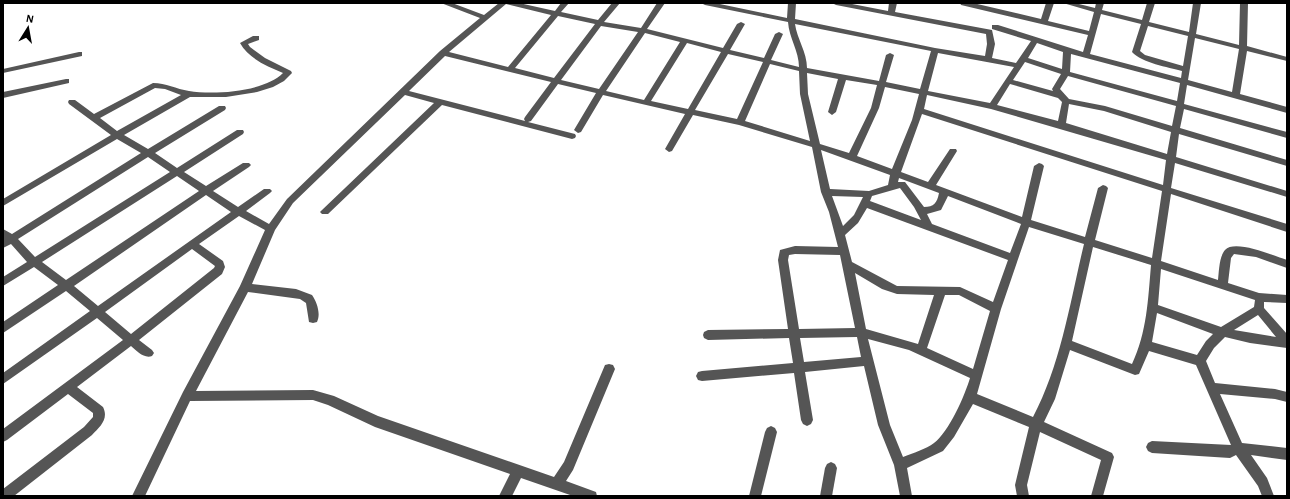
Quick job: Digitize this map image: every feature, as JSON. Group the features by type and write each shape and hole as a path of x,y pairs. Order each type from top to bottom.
{"street":[{"path":"444,3 486,18"},
{"path":"138,496 187,396 245,288 271,229 290,201 443,53 503,3"},
{"path":"510,3 599,23 642,30 684,42 803,70 883,84 992,106 1061,125 1287,194"},
{"path":"510,69 565,3"},
{"path":"528,119 599,23 616,3"},
{"path":"404,92 440,102 575,133 661,3"},
{"path":"705,3 1018,66"},
{"path":"792,3 790,20 792,31 803,59 804,94 826,192 834,212 848,264 861,332 884,425 900,465 906,496"},
{"path":"836,3 989,32 991,44 988,59"},
{"path":"891,14 893,3"},
{"path":"964,3 988,6 1092,34"},
{"path":"1044,22 1050,3"},
{"path":"1067,3 1099,7 1145,23 1287,59"},
{"path":"1151,3 1136,52 1142,57 1185,69"},
{"path":"1066,343 1135,370 1146,345 1153,307 1156,263 1175,130 1192,35 1196,3"},
{"path":"1236,96 1243,49 1244,3"},
{"path":"1086,55 1099,7"},
{"path":"669,149 741,24"},
{"path":"995,27 1038,40 1067,51 1184,81 1287,110"},
{"path":"740,122 779,34"},
{"path":"94,118 153,86 163,86 189,94 203,96 253,91 285,78 288,73 287,72 254,55 245,45 244,43 256,38"},
{"path":"992,106 1035,41 1038,40"},
{"path":"646,103 684,42"},
{"path":"892,186 895,173 919,110 929,66 935,50"},
{"path":"1061,125 1063,98 1057,92 1057,85 1066,73 1067,51"},
{"path":"443,53 646,103 740,122 852,157 1026,222 1156,263 1222,286 1259,297 1287,299"},
{"path":"3,71 79,54"},
{"path":"852,157 875,108 890,55"},
{"path":"1023,59 1180,106 1287,135"},
{"path":"832,112 843,77"},
{"path":"3,95 66,81"},
{"path":"1008,81 1287,164"},
{"path":"3,203 189,94"},
{"path":"72,102 118,135 238,212 271,229"},
{"path":"324,212 440,102"},
{"path":"148,353 67,286 6,239 222,108"},
{"path":"919,110 1167,191 1287,228"},
{"path":"3,282 240,132"},
{"path":"930,186 953,151"},
{"path":"3,328 246,165"},
{"path":"900,465 939,447 950,433 970,397 975,375 996,309 1026,222 1040,166"},
{"path":"826,192 869,194 914,180"},
{"path":"902,184 921,211 929,227"},
{"path":"1023,496 1021,486 1036,424 1051,393 1066,343 1103,188"},
{"path":"921,211 934,211 939,207 944,191"},
{"path":"3,379 267,192"},
{"path":"840,234 852,226 869,194"},
{"path":"864,203 1014,258"},
{"path":"3,436 131,340 218,271 220,268 219,264 192,244"},
{"path":"1222,286 1227,253 1231,249 1250,252 1287,264"},
{"path":"807,420 783,260 784,253 796,250 844,251"},
{"path":"848,264 886,286 897,290 960,291 996,309"},
{"path":"245,288 302,294 308,298 313,309 313,319"},
{"path":"921,350 941,290"},
{"path":"1259,297 1259,309 1287,342"},
{"path":"1153,307 1202,326 1223,332 1254,339 1287,342"},
{"path":"1259,309 1223,332 1203,351 1200,361 1238,448 1263,482 1268,496"},
{"path":"708,335 861,332 911,346 975,375"},
{"path":"1146,345 1200,361"},
{"path":"702,376 868,361"},
{"path":"557,484 569,466 609,369"},
{"path":"4,496 88,431 99,419 99,411 68,387"},
{"path":"1212,388 1275,394 1287,397"},
{"path":"187,396 313,395 330,400 375,422 591,496"},
{"path":"970,397 1108,456 1097,496"},
{"path":"755,496 771,432"},
{"path":"1152,447 1230,452 1238,448 1287,454"},
{"path":"826,496 831,468"},
{"path":"506,496 518,471"}]}
